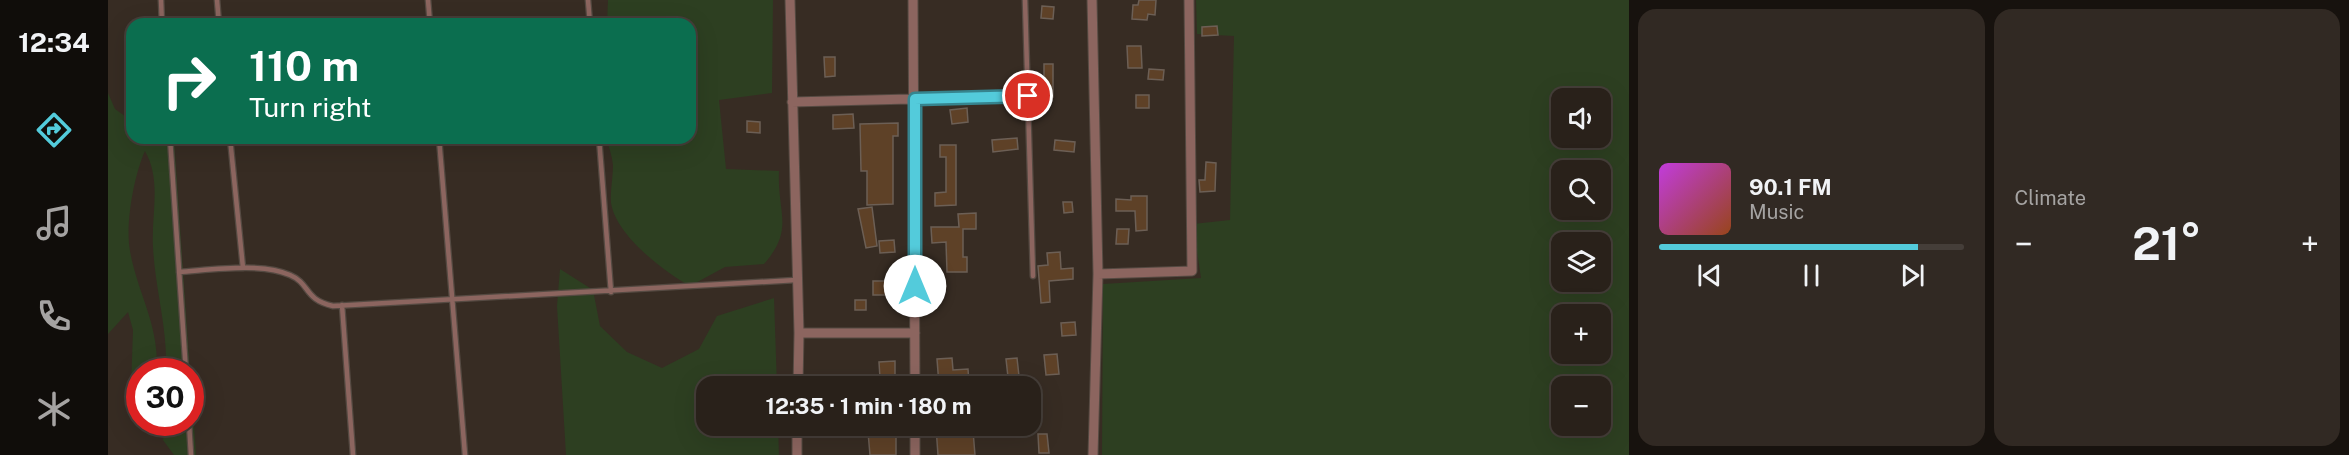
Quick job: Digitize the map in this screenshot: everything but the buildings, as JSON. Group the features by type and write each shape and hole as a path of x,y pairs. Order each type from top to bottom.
{"street":[{"path":"790,0 798,376"},
{"path":"913,0 915,376"},
{"path":"1092,0 1098,274 1093,455"},
{"path":"1098,274 1192,271 1189,0"},
{"path":"792,102 1028,96"},
{"path":"799,333 915,333"},
{"path":"797,436 797,455"},
{"path":"915,436 915,455"}],"lane":[{"path":"161,0 162,18"},
{"path":"217,0 218,18"},
{"path":"428,0 430,18"},
{"path":"588,0 590,18"},
{"path":"1025,0 1034,276"},
{"path":"170,144 185,358"},
{"path":"231,144 243,268"},
{"path":"439,144 465,455"},
{"path":"599,144 611,292"},
{"path":"179,272 243,268 283,272 300,282 317,302 342,305 611,292 796,280"},
{"path":"342,305 353,455"},
{"path":"190,436 191,455"}],"green space":[{"path":"608,0 773,0 772,93 719,100 726,169 779,171 782,230 779,241 764,264 725,267 690,286 654,262 622,227 611,203 613,165 608,144 696,144 696,18 607,18"},
{"path":"1196,0 1629,0 1629,455 1102,455 1103,284 1201,278 1193,224 1230,220 1234,36 1197,34"},
{"path":"108,93 115,109 126,117 126,144 174,144 189,358 166,358 153,247 155,198 153,174 145,151 137,173 132,200 129,240 134,267 155,339 157,358 132,358 133,330 128,312 108,334"},
{"path":"560,269 593,290 600,326 627,352 662,368 699,349 717,316 774,298 777,376 696,376 696,436 778,436 779,455 566,455 557,306"},
{"path":"163,436 195,436 196,455 174,455 163,440"}],"route":[{"path":"915,286 915,99 1028,96"}]}
